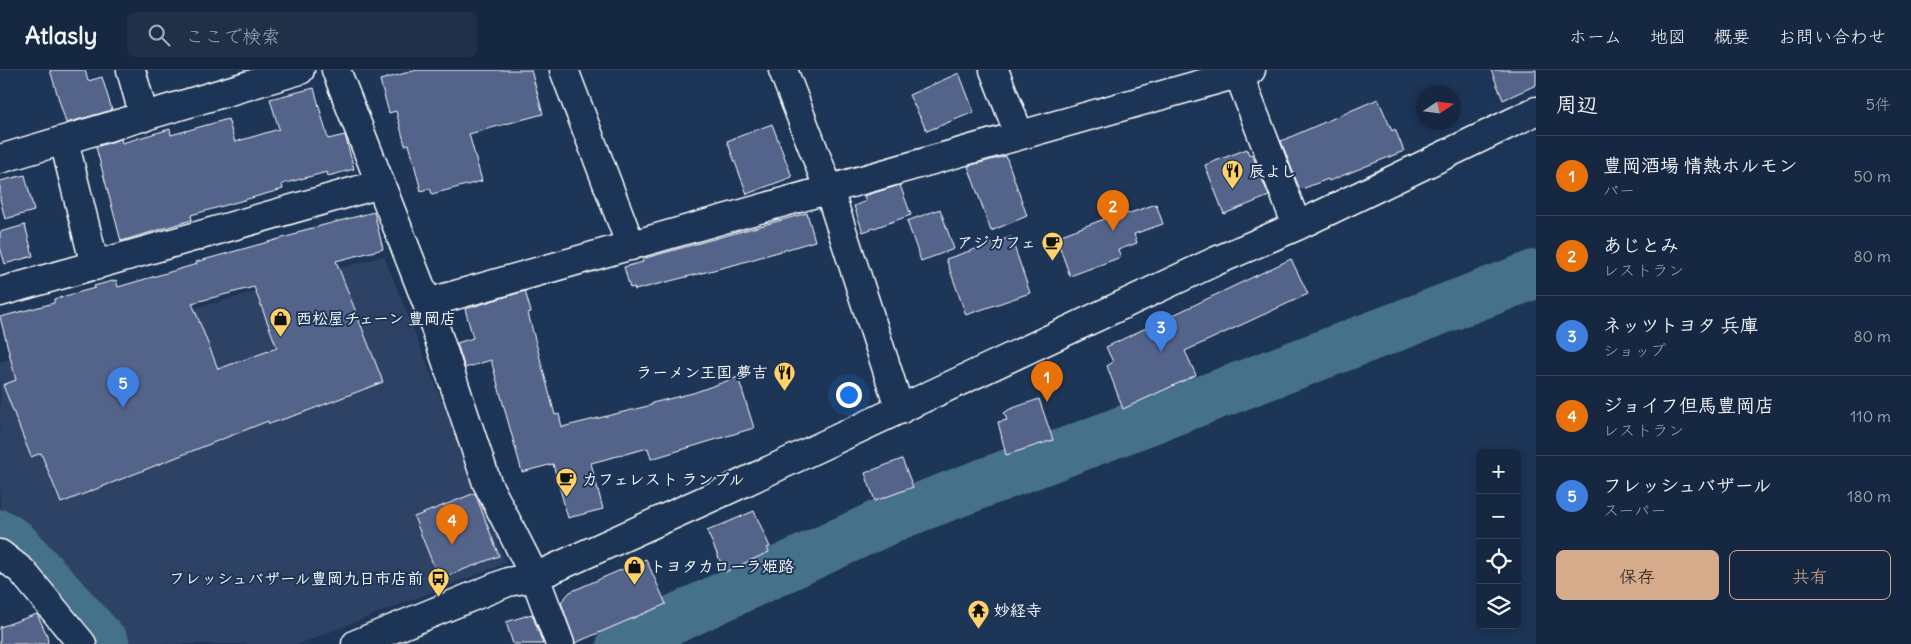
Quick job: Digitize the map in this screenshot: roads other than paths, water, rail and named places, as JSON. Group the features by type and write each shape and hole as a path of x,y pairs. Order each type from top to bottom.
{"street":[{"path":"131,70 144,117"},
{"path":"0,159 300,70"},
{"path":"564,70 630,246"},
{"path":"783,70 829,190 900,410"},
{"path":"994,70 1019,134"},
{"path":"340,71 380,184 426,303 487,483 535,577 560,644"},
{"path":"426,303 829,190 1019,134 1194,78 1245,72 1297,226"},
{"path":"356,644 508,582 535,577 900,410 1216,261 1297,226 1536,111"},
{"path":"64,140 95,266"},
{"path":"0,292 380,184"},
{"path":"0,554 22,572 82,644"}],"waterway":[{"path":"621,644 899,515 1536,274"},
{"path":"0,534 13,542 105,644"}],"place":[{"name":"辰よし","path":"1233,190"},
{"name":"あじとみ","path":"1113,231"},
{"name":"アジカフェ","path":"1052,261"},
{"name":"西松屋チェーン 豊岡店","path":"280,337"},
{"name":"ネッツトヨタ 兵庫","path":"1161,352"},
{"name":"ラーメン王国 夢吉","path":"784,391"},
{"name":"豊岡酒場 情熱ホルモン","path":"1047,402"},
{"name":"フレッシュバザール","path":"123,408"},
{"name":"カフェレスト ランブル","path":"566,498"},
{"name":"ジョイフ但馬豊岡店","path":"452,545"},
{"name":"トヨタカローラ姫路","path":"634,585"},
{"name":"フレッシュバザール豊岡九日市店前","path":"439,597"},
{"name":"妙経寺","path":"978,629"}]}
